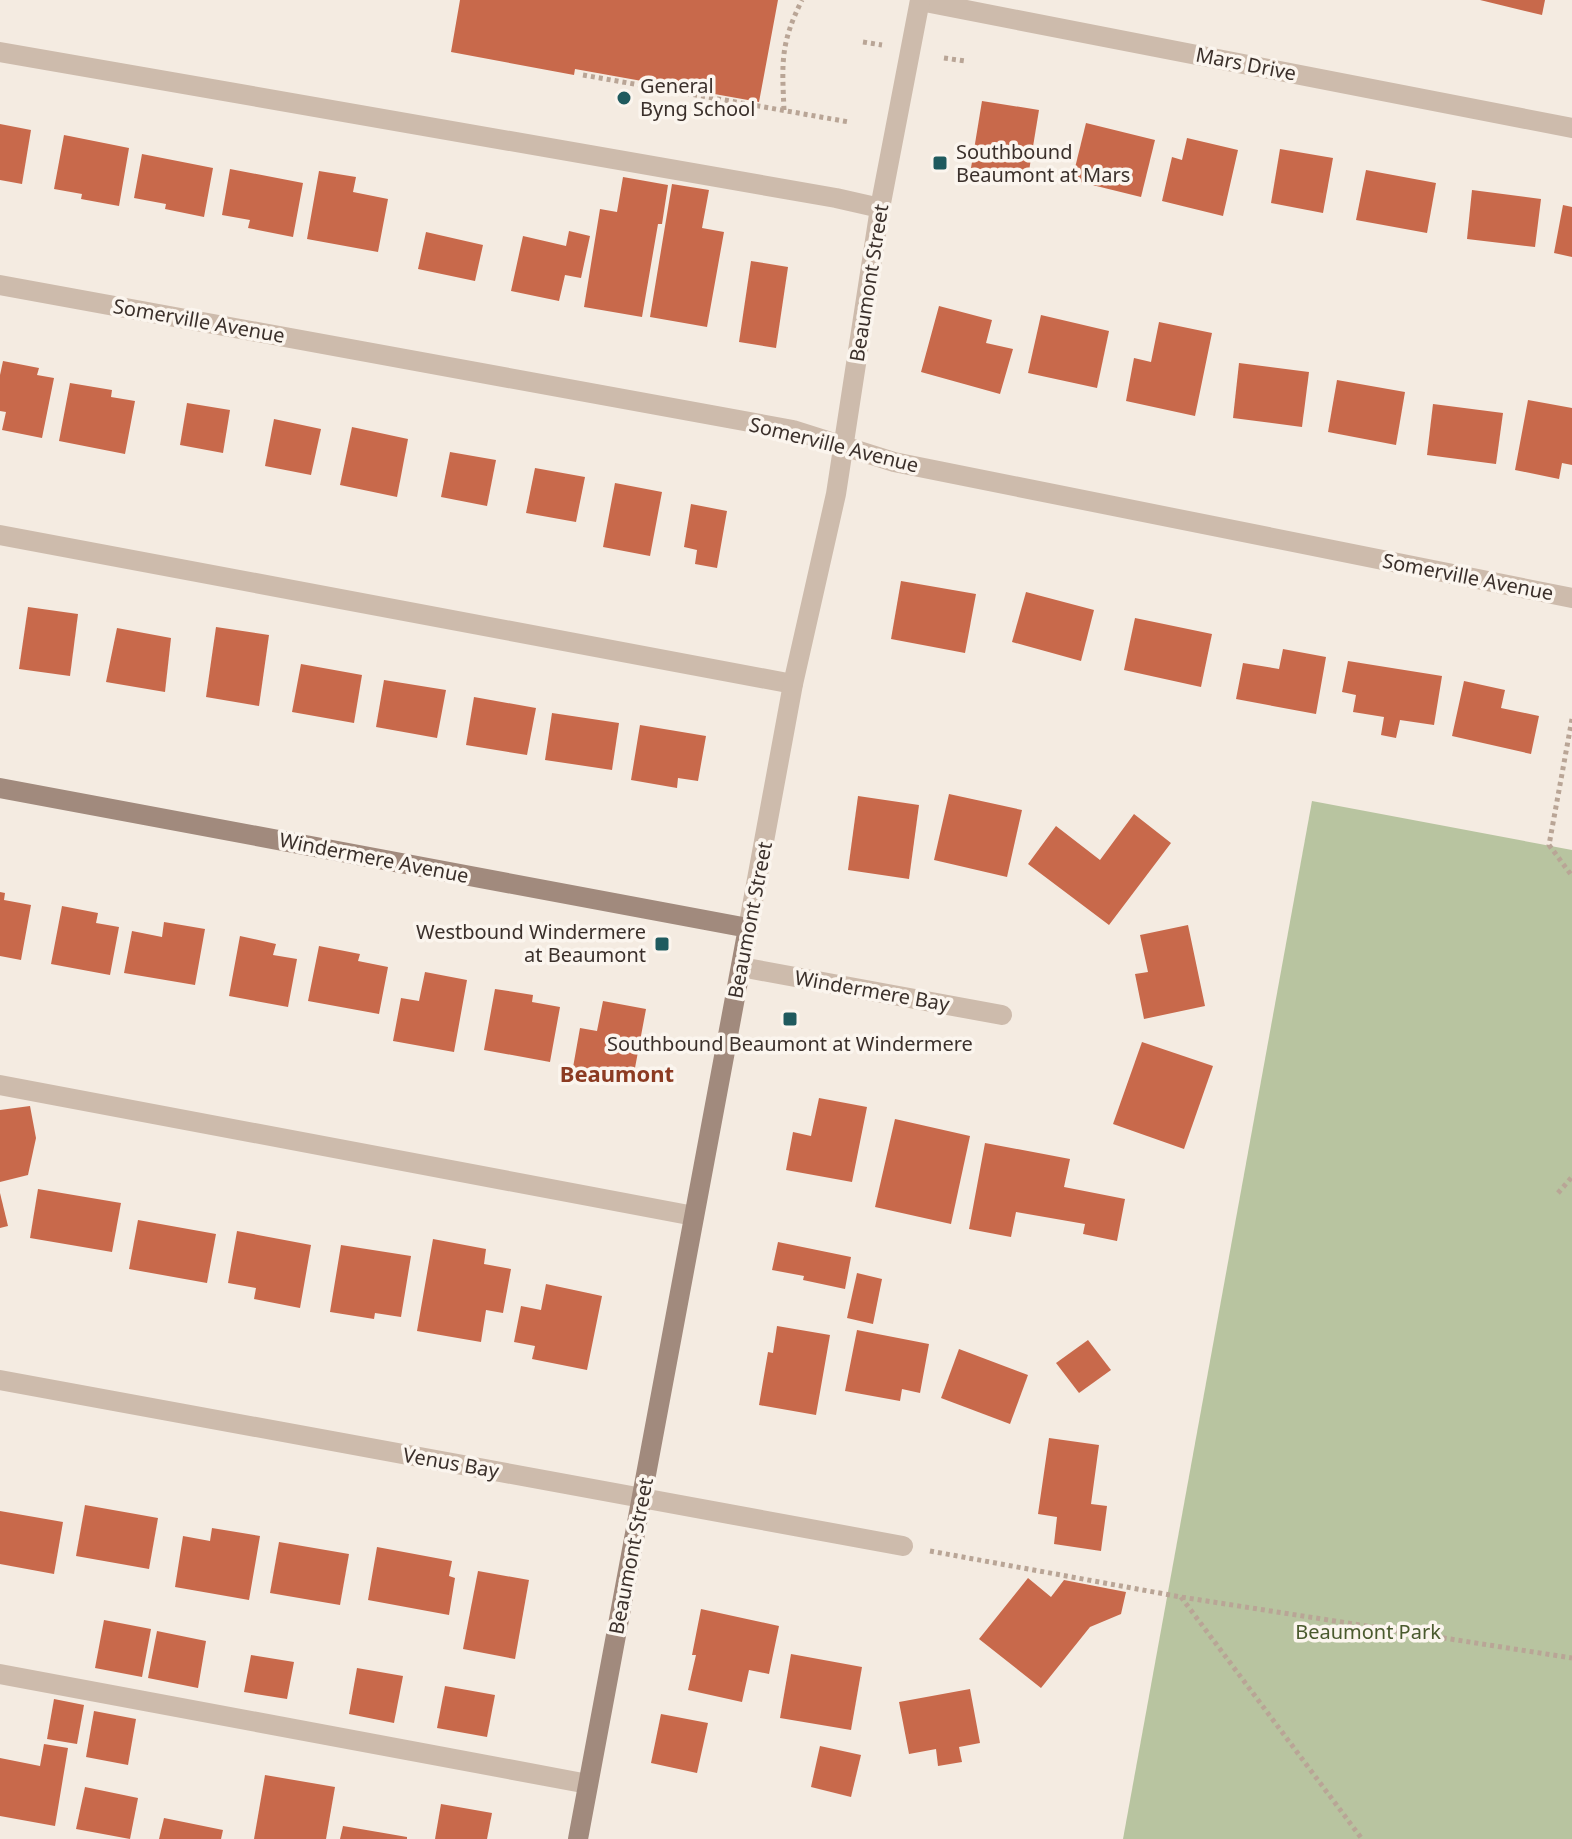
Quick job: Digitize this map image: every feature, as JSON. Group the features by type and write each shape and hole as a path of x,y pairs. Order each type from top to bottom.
{"street":[{"name":"Mars Drive","path":"920,1 1572,128"},
{"name":"Beaumont Street","path":"578,1839 793,684 836,494 880,208 920,1"},
{"path":"0,52 880,208"},
{"name":"Somerville Avenue","path":"0,285 793,430 894,462 1572,598"},
{"path":"0,535 793,684"},
{"name":"Windermere Avenue","path":"0,788 748,928"},
{"name":"Windermere Bay","path":"741,967 1002,1015"},
{"path":"0,1085 694,1216"},
{"name":"Venus Bay","path":"0,1380 903,1546"},
{"path":"0,1674 588,1784"}],"path":[{"path":"784,110 782,53 790,23 802,0"},
{"path":"863,42 891,46"},
{"path":"944,58 965,61"},
{"path":"583,75 849,122"},
{"path":"1572,719 1549,845 1572,876"},
{"path":"1558,1193 1572,1177"},
{"path":"903,1546 1181,1597 1572,1658"},
{"path":"1181,1597 1362,1839"}],"green space":[{"name":"Beaumont Park","path":"1312,801 1572,850 1572,1839 1123,1839"}],"building":[{"path":"460,0 778,0 759,102 575,69 574,75 451,52"},
{"path":"1480,0 1545,0 1542,15"},
{"path":"982,101 1039,110 1028,177 971,168"},
{"path":"1086,123 1155,140 1141,197 1072,180"},
{"path":"0,124 31,130 22,184 0,180"},
{"path":"64,135 129,148 119,206 81,199 82,194 54,189"},
{"path":"1187,138 1238,150 1223,216 1162,201 1172,157 1182,160"},
{"path":"1280,149 1333,158 1323,213 1271,203"},
{"path":"142,154 213,168 204,217 165,209 166,204 134,198"},
{"path":"230,169 303,183 293,237 248,228 250,220 222,215"},
{"path":"1366,170 1436,183 1427,233 1356,220"},
{"path":"319,171 356,177 353,192 388,199 378,252 307,239"},
{"path":"623,177 668,185 642,317 584,307 600,209 617,212"},
{"path":"672,184 709,190 702,228 724,232 707,327 650,317"},
{"path":"1472,190 1541,199 1535,247 1467,239"},
{"path":"1563,205 1572,207 1572,257 1554,253"},
{"path":"569,231 590,236 581,278 565,275 559,301 511,291 523,236 566,246"},
{"path":"426,232 483,245 475,281 418,269"},
{"path":"751,261 788,267 776,348 739,342"},
{"path":"939,306 992,320 986,343 1013,349 1000,394 921,372"},
{"path":"1041,315 1109,331 1097,388 1028,373"},
{"path":"1159,322 1212,333 1195,416 1126,401 1134,358 1151,362"},
{"path":"3,361 39,368 37,375 54,378 42,438 2,430 6,412 0,411"},
{"path":"1239,363 1309,372 1302,427 1233,418"},
{"path":"1337,380 1405,392 1396,445 1328,432"},
{"path":"70,383 112,390 111,397 135,401 125,454 59,441"},
{"path":"1528,400 1572,408 1572,465 1562,463 1559,479 1515,470"},
{"path":"187,403 230,410 223,453 180,445"},
{"path":"1433,404 1503,413 1496,464 1427,455"},
{"path":"274,419 321,429 311,475 265,466"},
{"path":"352,427 408,439 397,497 340,485"},
{"path":"450,452 496,460 487,506 441,497"},
{"path":"535,468 585,477 576,522 526,513"},
{"path":"615,483 662,492 650,556 603,547"},
{"path":"691,504 727,511 717,568 695,564 697,550 684,547"},
{"path":"901,581 976,594 965,653 891,639"},
{"path":"1026,592 1094,610 1081,661 1012,642"},
{"path":"28,607 78,614 70,676 19,669"},
{"path":"1135,618 1212,634 1201,687 1124,670"},
{"path":"216,627 269,635 259,706 206,697"},
{"path":"117,628 171,638 165,692 106,682"},
{"path":"1283,649 1326,657 1316,714 1236,699 1243,663 1279,669"},
{"path":"1348,661 1442,676 1434,725 1400,720 1396,738 1381,735 1384,717 1353,712 1356,695 1342,692"},
{"path":"301,664 362,675 354,723 292,712"},
{"path":"384,680 446,690 437,738 376,727"},
{"path":"1464,681 1505,690 1501,708 1539,716 1531,754 1452,736"},
{"path":"474,697 536,708 527,755 466,745"},
{"path":"552,713 619,723 612,770 545,760"},
{"path":"640,725 706,736 698,781 678,778 677,788 631,780"},
{"path":"949,794 1022,810 1007,877 934,860"},
{"path":"858,796 919,805 909,879 848,870"},
{"path":"1134,814 1171,843 1109,925 1028,864 1056,826 1100,860"},
{"path":"0,892 5,893 4,900 31,905 21,960 0,956"},
{"path":"62,906 98,913 96,923 119,927 110,975 51,964"},
{"path":"164,922 205,929 195,985 124,973 132,931 162,937"},
{"path":"1188,925 1205,1006 1144,1019 1135,974 1148,972 1140,935"},
{"path":"240,936 276,944 273,955 297,959 288,1007 229,996"},
{"path":"319,946 360,954 358,961 388,967 379,1014 308,1001"},
{"path":"425,972 467,980 454,1052 393,1041 401,998 419,1001"},
{"path":"495,989 533,995 532,1002 560,1007 550,1062 484,1050"},
{"path":"603,1001 646,1009 632,1084 572,1073 580,1028 597,1031"},
{"path":"1142,1042 1213,1066 1184,1149 1113,1124"},
{"path":"819,1098 867,1107 852,1182 786,1170 793,1132 811,1136"},
{"path":"30,1106 36,1138 28,1175 0,1182 0,1110"},
{"path":"895,1119 970,1136 951,1224 875,1207"},
{"path":"985,1143 1070,1159 1064,1187 1125,1199 1117,1241 1083,1234 1085,1224 1016,1212 1011,1237 969,1229"},
{"path":"38,1189 121,1203 112,1252 30,1238"},
{"path":"0,1193 8,1226 0,1228"},
{"path":"138,1220 216,1234 207,1283 129,1269"},
{"path":"237,1231 311,1245 300,1308 254,1299 256,1288 228,1283"},
{"path":"433,1239 486,1249 484,1264 511,1269 503,1313 486,1310 481,1342 417,1331"},
{"path":"778,1242 851,1257 845,1289 772,1270"},
{"path":"341,1245 411,1256 401,1317 375,1313 374,1319 330,1312"},
{"path":"857,1273 882,1279 873,1324 847,1318"},
{"path":"546,1284 602,1296 587,1370 532,1359 535,1346 514,1342 521,1306 541,1310"},
{"path":"777,1326 830,1335 816,1415 759,1405 768,1352 773,1353"},
{"path":"857,1330 929,1344 920,1393 902,1389 900,1401 845,1391"},
{"path":"1088,1340 1111,1370 1079,1393 1056,1363"},
{"path":"959,1349 1028,1375 1010,1424 941,1398"},
{"path":"1049,1438 1099,1445 1091,1504 1107,1506 1101,1551 1054,1544 1057,1517 1038,1514"},
{"path":"85,1505 158,1518 149,1569 76,1556"},
{"path":"0,1511 63,1522 54,1574 0,1564"},
{"path":"212,1528 260,1536 249,1600 175,1587 183,1536 210,1541"},
{"path":"279,1542 349,1554 340,1605 270,1593"},
{"path":"377,1547 452,1561 449,1576 455,1578 449,1615 368,1600"},
{"path":"478,1571 529,1580 515,1659 463,1649"},
{"path":"1028,1578 1051,1597 1064,1580 1126,1592 1121,1614 1090,1627 1041,1688 979,1639"},
{"path":"701,1609 779,1626 769,1674 749,1670 742,1702 688,1690"},
{"path":"104,1620 151,1629 142,1677 95,1668"},
{"path":"157,1631 206,1641 198,1688 148,1678"},
{"path":"791,1654 862,1667 851,1730 780,1718"},
{"path":"251,1655 294,1662 287,1699 244,1692"},
{"path":"357,1668 403,1676 394,1723 349,1714"},
{"path":"445,1686 495,1695 487,1737 437,1728"},
{"path":"970,1689 980,1743 959,1747 962,1762 938,1766 936,1749 909,1754 899,1702"},
{"path":"54,1699 84,1705 77,1744 47,1739"},
{"path":"94,1711 136,1719 128,1765 86,1757"},
{"path":"661,1714 708,1723 697,1773 651,1763"},
{"path":"44,1744 68,1748 55,1826 0,1816 0,1758 40,1766"},
{"path":"820,1746 861,1755 851,1797 811,1787"},
{"path":"265,1775 335,1787 326,1839 254,1839"},
{"path":"85,1787 138,1798 130,1839 76,1829"},
{"path":"441,1804 492,1813 487,1839 435,1839"},
{"path":"164,1818 223,1830 221,1839 159,1839"},
{"path":"343,1826 407,1837 407,1839 340,1839"}],"place":[{"name":"General Byng School","path":"624,98"},
{"name":"Southbound Beaumont at Mars","path":"940,163"},
{"name":"Westbound Windermere at Beaumont","path":"662,944"},
{"name":"Southbound Beaumont at Windermere","path":"790,1019"}],"district":[{"name":"Beaumont","path":"617,1074"}]}
